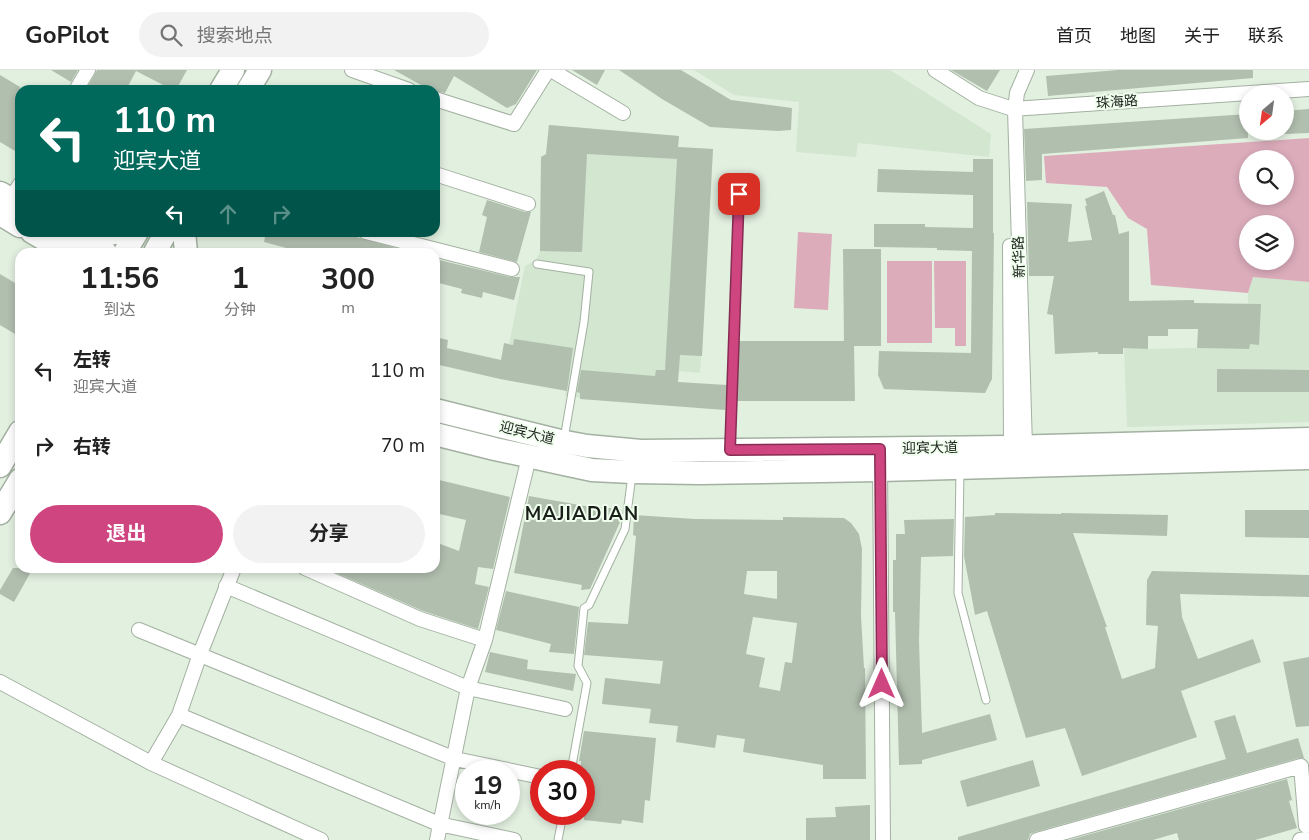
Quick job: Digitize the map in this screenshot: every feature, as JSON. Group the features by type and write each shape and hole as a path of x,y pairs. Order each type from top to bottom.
{"main road":[{"path":"224,85 233,70"},
{"path":"251,85 260,70"},
{"path":"10,199 15,212"},
{"path":"79,237 98,248"},
{"path":"128,248 134,237"},
{"path":"157,248 163,237"},
{"name":"迎宾大道","path":"440,411 564,442 641,451 730,450 880,459 960,468 1309,458"},
{"name":"迎宾大道","path":"440,435 592,470 701,473 1018,447 1309,439"},
{"path":"0,466 15,440"},
{"path":"0,513 15,488"}],"street":[{"path":"79,85 88,70"},
{"path":"352,70 395,85"},
{"path":"440,101 514,124 549,70 623,113"},
{"name":"珠海路","path":"928,70 976,101 1012,110 1239,98"},
{"name":"珠海路","path":"935,70 979,98 1012,110 1309,89"},
{"name":"新华路","path":"1018,447 1012,110 1010,90 1019,70"},
{"name":"新华路","path":"1012,110 1027,70"},
{"path":"1294,95 1309,94"},
{"path":"440,176 528,204"},
{"path":"385,237 427,248"},
{"path":"440,251 512,270"},
{"path":"437,840 468,688 485,640 530,456"},
{"path":"880,459 883,840"},
{"path":"152,763 180,715 200,654 232,573"},
{"path":"316,573 420,619 485,640"},
{"path":"226,586 468,688 565,709"},
{"path":"139,630 455,759 530,775"},
{"path":"0,682 152,763 321,840"},
{"path":"180,715 439,824 514,840"},
{"path":"1037,840 1301,766 1306,834"}],"lane":[{"path":"730,450 739,194"},
{"path":"537,264 590,272 584,322 564,442"},
{"path":"960,468 958,593 986,700"},
{"path":"573,760 587,683 578,666 584,608 589,605 625,529 632,472"},
{"path":"558,840 561,825"}],"shaded area":[{"path":"694,70 890,70 991,134 989,157 858,143 856,157 796,152 799,102 734,95"},
{"path":"549,125 679,136 678,147 713,149 700,373 679,371 649,385 648,404 565,396 572,349 514,339 513,345 509,344 525,266 536,260 540,251 541,157 546,154"},
{"path":"1309,138 1309,282 1253,277 1248,293 1151,285 1147,229 1128,218 1107,187 1046,183 1044,156"},
{"path":"798,232 832,234 828,310 794,308"},
{"path":"887,261 932,261 932,343 887,343"},
{"path":"934,261 966,261 966,346 955,346 955,328 935,328"},
{"path":"1253,277 1309,282 1309,422 1127,427 1124,347 1148,349 1249,349 1248,293"}],"building":[{"path":"51,70 78,70 71,82"},
{"path":"97,70 187,70 179,85 163,85 136,71 129,85 89,85"},
{"path":"394,70 537,70 516,104 507,108 454,76 445,93 440,92 440,85 421,85"},
{"path":"572,70 605,70 597,85"},
{"path":"619,70 681,70 731,100 792,108 791,130 710,127 662,99"},
{"path":"951,70 1000,70 987,91"},
{"path":"1118,70 1253,70 1253,78 1048,96 1046,76"},
{"path":"0,75 17,85 15,85 15,151 0,142"},
{"path":"1309,109 1309,133 1294,134 1294,110"},
{"path":"1239,115 1239,139 1042,154 1042,180 1026,181 1024,129"},
{"path":"549,125 679,136 678,147 713,149 702,356 680,355 678,382 727,385 725,410 580,399 580,393 577,392 581,370 655,376 656,370 665,370 677,159 587,154 582,252 540,251 541,157 546,154"},
{"path":"973,159 993,159 992,379 985,393 884,389 878,375 879,351 971,353 972,251 937,250 937,248 874,247 874,224 925,224 925,227 973,228 973,195 877,192 878,169 973,172"},
{"path":"1104,191 1113,215 1115,215 1119,234 1129,231 1129,301 1194,300 1194,303 1261,304 1259,345 1250,344 1249,349 1197,348 1198,329 1168,329 1168,336 1148,336 1148,349 1123,348 1123,354 1098,354 1098,352 1055,354 1053,315 1047,314 1054,276 1029,276 1027,202 1072,204 1068,242 1092,240 1085,199"},
{"path":"487,200 525,212 531,212 517,262 479,252 487,217 482,215"},
{"path":"265,237 357,237 395,248 286,248 264,242"},
{"path":"843,249 881,249 881,346 854,346 855,401 737,401 739,341 844,341"},
{"path":"440,260 510,277 520,277 514,300 483,292 482,298 461,293 462,289 440,283"},
{"path":"0,274 15,283 15,334 0,325"},
{"path":"440,338 448,340 447,348 501,360 504,343 513,345 514,339 573,348 567,391 500,379 440,365"},
{"path":"1217,369 1309,370 1309,392 1217,392"},
{"path":"440,480 510,497 493,569 478,567 475,584 489,587 478,629 423,611 336,573 440,573 440,544 459,551 466,520 440,514"},
{"path":"529,496 585,506 621,509 621,520 590,589 581,590 582,585 514,573"},
{"path":"1245,510 1309,510 1309,538 1245,537"},
{"path":"995,513 1168,515 1167,536 1073,533 1107,627 1105,627 1122,679 1155,668 1158,626 1146,625 1147,580 1152,571 1309,575 1309,597 1180,594 1182,617 1198,659 1253,639 1261,662 1181,691 1197,737 1082,776 1065,728 1026,738 987,611 975,615 964,556 965,517 995,515"},
{"path":"634,515 695,519 783,520 783,517 844,518 851,523 859,534 862,549 861,616 865,668 866,779 823,779 823,765 743,752 745,739 717,735 715,748 676,742 678,726 649,723 651,709 602,704 605,678 660,684 663,661 584,655 588,622 628,624 636,536 633,535","holes":["747,571 777,571 777,599 744,594","753,617 797,623 792,663 785,662 780,691 759,687 765,658 746,654"]},
{"path":"954,519 953,556 921,557 919,641 922,733 990,714 997,740 922,760 922,764 899,765 895,612 893,612 893,560 896,560 896,534 905,534 904,520"},
{"path":"13,568 15,568 15,573 30,573 14,602 0,594 0,590"},
{"path":"506,591 579,607 574,654 549,652 551,644 496,630"},
{"path":"490,652 528,660 527,669 576,674 573,691 485,672"},
{"path":"1309,657 1309,726 1296,727 1283,662"},
{"path":"1235,715 1247,753 1298,738 1304,758 1035,832 1030,834 1028,840 958,840 958,837 1226,759 1214,721"},
{"path":"584,731 656,738 650,801 645,800 643,823 622,820 621,824 595,821 595,760 579,760"},
{"path":"1033,760 1040,786 967,807 960,781"},
{"path":"1287,779 1292,800 1289,801 1297,828 1255,840 1179,840 1177,833 1153,840 1069,840"},
{"path":"870,805 870,840 806,840 806,818 836,817 835,807"}],"district":[{"name":"MAJIADIAN","path":"582,514"}],"route":[{"path":"739,194 730,450 880,449 882,684"}]}
